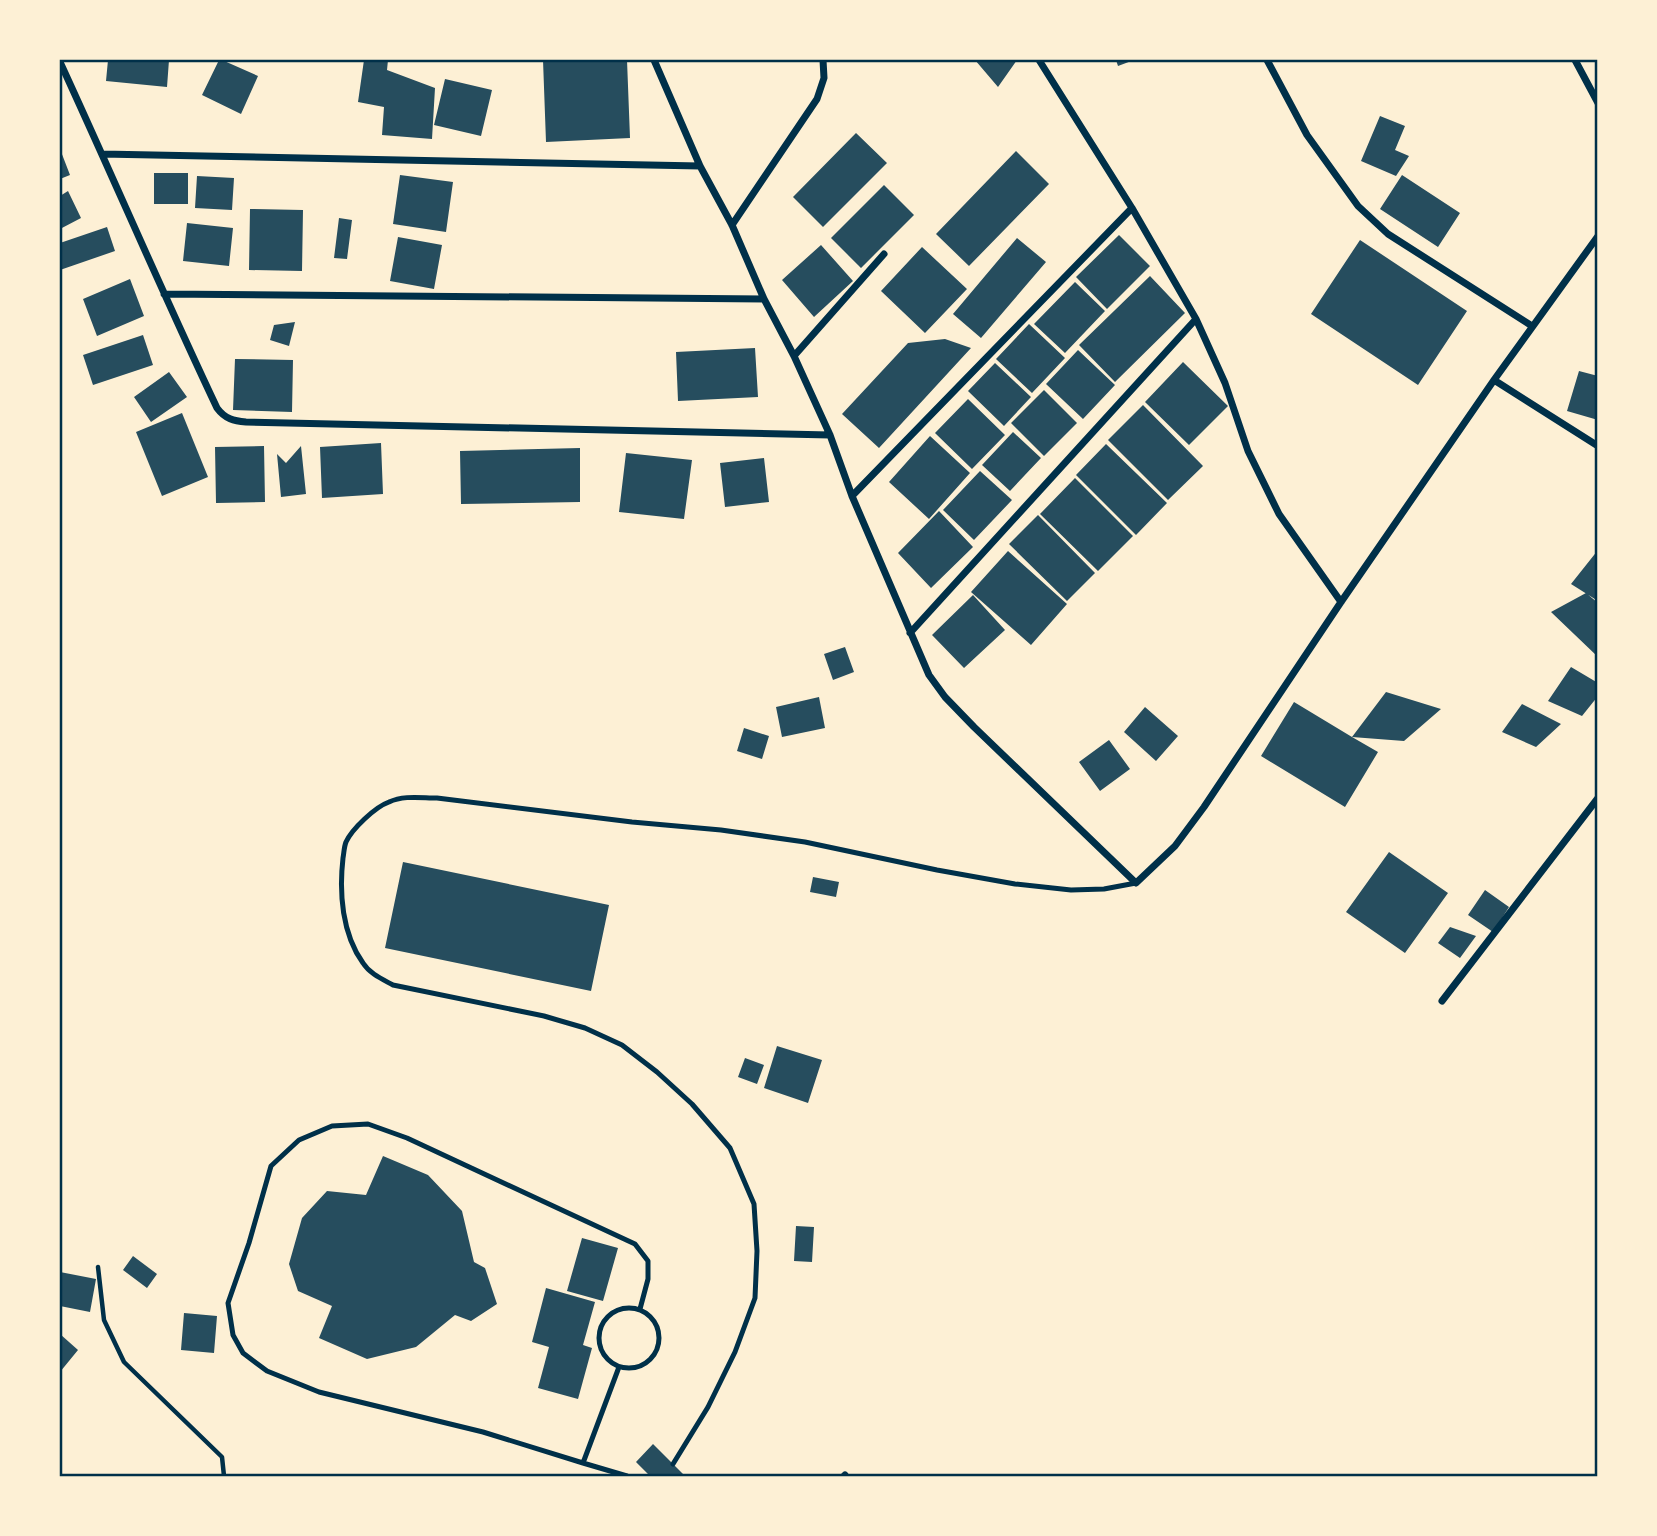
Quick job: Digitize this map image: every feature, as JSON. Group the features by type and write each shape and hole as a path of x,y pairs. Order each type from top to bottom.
{"street":[{"path":"654,60 700,166 732,225 764,299 794,356 830,435 852,496 929,675 945,697 1136,883 1175,846 1205,807 1340,602 1598,236"},
{"path":"732,225 817,100 824,78 822,60"},
{"path":"1039,60 1132,208 1196,319 1225,383 1248,451 1279,514 1340,602"},
{"path":"1267,60 1307,135 1358,205 1388,234 1532,326"},
{"path":"1575,60 1598,103"},
{"path":"60,62 164,294 223,416 246,422 830,435"},
{"path":"102,153 700,166"},
{"path":"852,496 1132,208"},
{"path":"794,356 884,254"},
{"path":"164,294 764,299"},
{"path":"911,634 1196,319"},
{"path":"1494,380 1598,446"},
{"path":"1442,1001 1598,798"}],"lane":[{"path":"673,1464 708,1407 735,1352 755,1298 757,1251 754,1204 730,1148 692,1104 622,1045 585,1028 544,1016 393,985 374,975 355,950 346,923 341,881 345,844 357,828 388,802 407,797 438,798 805,842 937,870 1026,885 1071,890 1104,889 1136,883"},
{"path":"627,1476 483,1432 319,1392 267,1371 243,1353 233,1335 229,1303 271,1166 299,1140 332,1126 368,1124 407,1138 635,1244 648,1261 648,1279 640,1310"},
{"path":"628,1308 640,1310 650,1316 657,1325 660,1337 658,1349 652,1359 642,1367 619,1367 608,1361 601,1351 598,1339 600,1328 607,1318 617,1311 628,1308"},
{"path":"583,1463 619,1367"}],"path":[{"path":"98,1267 104,1320 124,1362 222,1457 224,1476"}],"building":[{"path":"108,60 169,60 167,87 106,81"},
{"path":"219,60 258,76 241,114 202,95"},
{"path":"364,60 388,60 387,70 435,88 432,139 382,135 384,107 358,102"},
{"path":"543,60 627,60 630,138 546,142"},
{"path":"975,60 1017,60 998,87"},
{"path":"1116,60 1134,60 1118,66"},
{"path":"445,79 492,90 481,136 434,125"},
{"path":"1380,116 1405,126 1395,150 1409,156 1396,176 1361,161"},
{"path":"856,133 887,163 823,227 793,197"},
{"path":"60,149 70,175 60,179"},
{"path":"1016,151 1049,184 969,266 936,234"},
{"path":"154,173 188,173 188,204 154,204"},
{"path":"400,175 453,182 446,232 393,224"},
{"path":"1402,175 1460,213 1438,247 1380,209"},
{"path":"197,176 234,178 232,210 195,208"},
{"path":"884,185 914,215 861,268 831,238"},
{"path":"68,191 81,218 60,229 60,196"},
{"path":"250,209 303,210 302,271 249,270"},
{"path":"339,218 352,220 347,259 334,258"},
{"path":"187,223 233,228 229,266 183,261"},
{"path":"107,227 115,251 60,270 60,243"},
{"path":"1119,235 1150,266 1107,309 1076,277"},
{"path":"398,237 442,245 434,289 390,281"},
{"path":"1017,238 1046,262 981,338 953,314"},
{"path":"1360,240 1467,311 1418,385 1311,314"},
{"path":"821,245 853,281 814,317 782,280"},
{"path":"922,247 967,289 925,333 881,291"},
{"path":"1150,276 1185,313 1115,382 1079,345"},
{"path":"130,279 144,316 97,336 83,299"},
{"path":"1075,282 1105,311 1065,353 1034,324"},
{"path":"295,322 289,346 270,340 274,325"},
{"path":"1029,324 1065,358 1032,393 996,359"},
{"path":"143,335 153,365 93,385 83,355"},
{"path":"945,339 971,348 879,448 842,414 908,343"},
{"path":"755,348 758,397 678,401 676,352"},
{"path":"1078,350 1115,385 1083,419 1046,384"},
{"path":"235,359 293,360 292,412 233,410"},
{"path":"1183,362 1228,406 1189,445 1145,402"},
{"path":"995,363 1031,397 1004,426 968,391"},
{"path":"1579,371 1598,376 1598,420 1567,411"},
{"path":"169,372 187,397 151,422 134,397"},
{"path":"1044,390 1077,423 1044,456 1011,423"},
{"path":"968,399 1005,435 972,469 935,433"},
{"path":"1143,405 1203,466 1168,500 1108,440"},
{"path":"182,413 208,477 162,496 136,432"},
{"path":"1013,432 1041,458 1010,491 982,465"},
{"path":"930,436 970,473 929,519 889,482"},
{"path":"381,443 383,494 322,498 320,447"},
{"path":"1106,444 1167,503 1136,535 1076,475"},
{"path":"264,446 265,502 216,503 215,447"},
{"path":"301,446 306,494 281,497 277,454 286,463"},
{"path":"580,448 580,502 461,504 460,451"},
{"path":"626,453 692,460 684,519 619,512"},
{"path":"764,458 769,502 725,507 720,463"},
{"path":"980,471 1012,500 974,540 943,510"},
{"path":"1075,478 1133,536 1098,571 1040,514"},
{"path":"939,511 973,547 931,588 898,553"},
{"path":"1038,515 1095,573 1067,601 1009,544"},
{"path":"1598,550 1598,601 1571,584"},
{"path":"1008,551 1067,604 1031,645 971,592"},
{"path":"1586,593 1598,603 1598,657 1551,612"},
{"path":"973,595 1005,630 964,668 932,635"},
{"path":"845,647 854,672 833,680 824,654"},
{"path":"1571,667 1598,683 1598,696 1582,716 1548,701"},
{"path":"1386,692 1441,709 1404,741 1352,737"},
{"path":"819,697 825,728 782,737 776,707"},
{"path":"1294,702 1378,752 1345,807 1261,756"},
{"path":"1522,704 1561,724 1536,747 1502,732"},
{"path":"1145,707 1178,736 1156,761 1124,732"},
{"path":"744,728 769,736 762,759 737,751"},
{"path":"1109,740 1130,769 1100,791 1079,762"},
{"path":"1389,852 1448,893 1405,953 1346,912"},
{"path":"403,862 609,905 591,991 385,948"},
{"path":"813,877 839,882 836,897 810,892"},
{"path":"1485,890 1509,907 1493,932 1468,915"},
{"path":"1450,927 1476,936 1460,958 1438,943"},
{"path":"777,1046 822,1060 808,1103 764,1088"},
{"path":"745,1058 764,1065 757,1084 738,1077"},
{"path":"383,1156 428,1175 462,1211 474,1262 485,1268 497,1304 471,1321 455,1315 416,1347 367,1359 319,1338 332,1306 298,1291 289,1264 302,1218 327,1191 366,1195"},
{"path":"796,1226 814,1227 812,1262 794,1261"},
{"path":"582,1238 618,1248 603,1301 567,1291"},
{"path":"133,1256 157,1274 147,1288 123,1270"},
{"path":"60,1272 96,1279 90,1312 60,1306"},
{"path":"546,1288 595,1302 583,1345 592,1348 578,1399 538,1388 549,1347 532,1342"},
{"path":"184,1313 217,1316 214,1353 181,1350"},
{"path":"60,1334 78,1350 60,1372"},
{"path":"653,1444 685,1476 650,1476 636,1462"}]}
